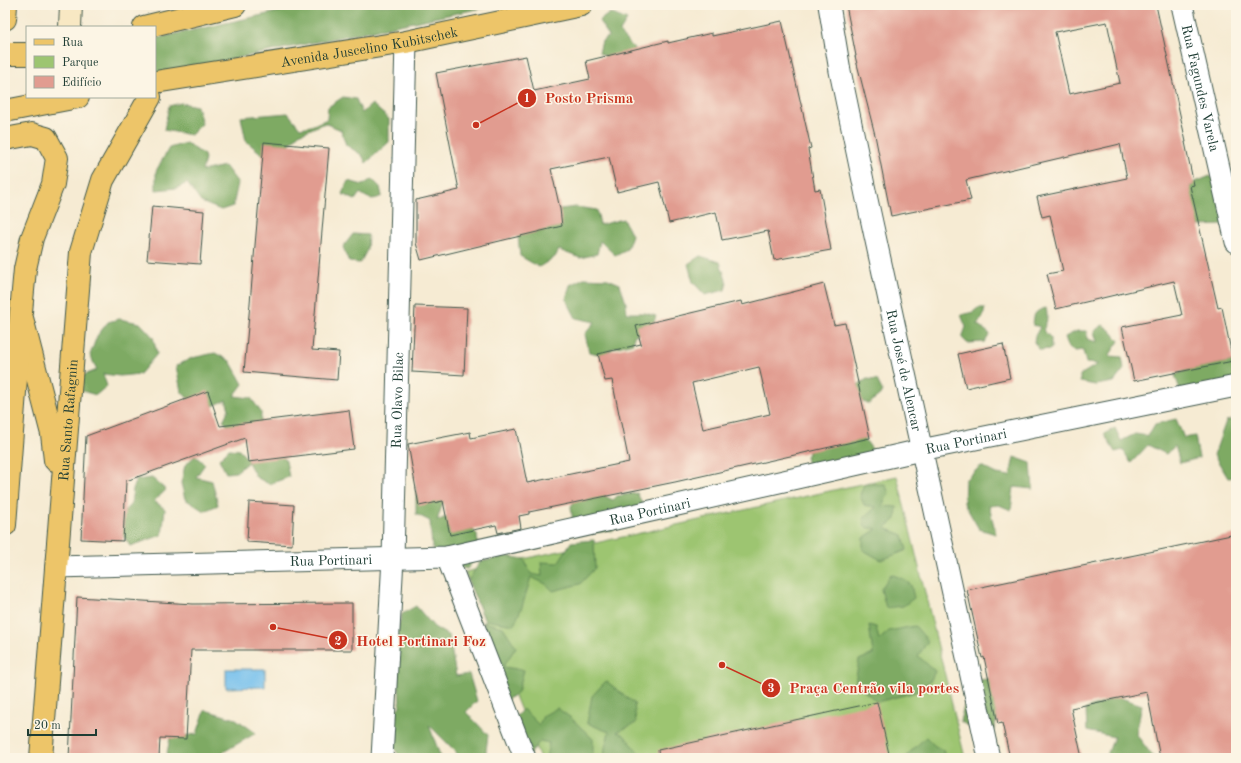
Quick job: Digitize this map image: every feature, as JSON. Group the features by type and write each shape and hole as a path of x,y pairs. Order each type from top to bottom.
{"main road":[{"path":"5,18 6,5"},
{"name":"Avenida Juscelino Kubitschek","path":"156,87 406,42 581,5"},
{"path":"148,26 225,6"},
{"path":"5,54 26,55"},
{"path":"5,61 26,55"},
{"path":"5,111 73,98"},
{"name":"Rua Santo Rafagnin","path":"41,758 60,505 82,252 103,180 149,98"},
{"path":"5,139 32,134 46,138 57,158 53,184 32,238 25,268 5,525"},
{"path":"21,312 52,434 60,505"}],"street":[{"path":"70,26 71,5"},
{"name":"Rua José de Alencar","path":"829,5 840,71 864,187 989,758"},
{"name":"Rua Fagundes Varela","path":"1182,5 1236,242"},
{"name":"Rua Olavo Bilac","path":"382,758 393,558 406,42"},
{"name":"Rua Portinari","path":"56,567 447,557 921,450 1236,386"},
{"path":"447,557 525,758"}],"green space":[{"path":"309,5 497,5 169,72 156,73 157,38"},
{"path":"610,13 627,20 620,31 622,36 634,48 630,58 619,63 599,53 602,41 609,36 599,21"},
{"path":"343,97 356,99 362,113 372,104 389,119 389,142 366,163 362,155 346,145 341,130 325,123 299,134 284,150 263,155 246,141 241,117 288,113 300,128 311,126 327,119 328,107"},
{"path":"181,103 197,106 202,124 191,135 164,130 169,106"},
{"path":"186,143 204,155 205,159 202,171 225,166 238,183 233,206 221,210 201,202 187,183 177,188 156,190 156,171 169,148"},
{"path":"1210,176 1223,185 1224,225 1196,226 1183,199 1193,183"},
{"path":"372,179 380,187 382,196 371,199 360,193 355,200 342,194 348,181 363,185"},
{"path":"576,207 597,210 600,225 623,219 632,235 627,249 615,255 600,241 597,254 580,258 559,250 555,257 539,267 520,256 518,236 556,227 560,209"},
{"path":"353,234 368,235 367,250 360,263 349,262 343,247"},
{"path":"700,256 720,262 727,283 725,290 705,295 693,282 688,264"},
{"path":"584,278 608,279 620,284 626,303 627,313 645,313 656,316 653,324 634,336 633,343 614,348 603,355 589,352 585,334 595,322 576,318 566,299 570,285"},
{"path":"978,308 985,308 983,317 977,324 990,334 985,342 967,343 962,338 966,327 961,315 973,312"},
{"path":"1046,308 1047,320 1043,330 1051,338 1051,349 1040,350 1034,342 1035,336 1040,327 1033,325 1034,318 1035,314 1039,310"},
{"path":"119,319 140,323 153,337 157,354 140,374 120,376 103,374 107,386 96,395 79,390 82,376 97,370 90,355 97,336 108,322"},
{"path":"1103,325 1111,331 1119,341 1109,356 1122,357 1124,369 1114,382 1095,385 1080,382 1080,375 1098,364 1086,363 1083,350 1075,351 1069,349 1065,337 1077,331 1087,331 1087,339 1097,342 1094,331"},
{"path":"215,353 230,361 243,384 234,396 251,398 261,412 261,425 240,437 223,421 229,409 226,400 213,406 193,404 181,391 176,366 192,358"},
{"path":"1233,361 1231,365 1236,365 1236,394 1180,390 1175,375 1190,369"},
{"path":"867,379 877,380 883,392 869,404 853,398 850,390"},
{"path":"1176,419 1184,438 1195,436 1199,458 1180,463 1175,446 1166,454 1148,445 1131,463 1123,450 1115,452 1104,434 1115,428 1121,441 1135,434 1148,436 1155,424"},
{"path":"1236,419 1236,477 1228,478 1214,455 1226,421"},
{"path":"860,433 875,453 810,475 806,456 818,440"},
{"path":"229,449 239,450 249,460 277,450 286,461 289,477 269,484 256,477 248,462 236,472 226,473 219,459"},
{"path":"195,456 205,464 196,477 212,481 218,505 204,511 185,499 181,483 185,465"},
{"path":"1014,457 1031,463 1033,489 1014,487 1011,510 999,505 989,506 996,534 979,529 964,503 965,480 981,466 997,474 1010,476"},
{"path":"897,476 965,758 540,758 465,572"},
{"path":"152,478 166,490 154,501 165,509 162,535 130,546 121,532 118,518 131,504 136,480"},
{"path":"416,484 446,486 437,521 455,513 477,534 478,555 467,569 441,563 432,547 430,521 416,514"},
{"path":"864,484 885,484 889,493 882,506 897,507 896,519 885,528 903,535 907,550 881,560 863,550 863,538 877,529 865,527 863,519 876,507 864,505 860,495"},
{"path":"637,493 643,505 627,522 612,531 587,533 573,524 571,506 581,494 602,495 613,500 617,496"},
{"path":"594,540 595,568 580,584 553,591 546,584 531,577 522,607 514,625 485,620 468,581 480,562 506,556 524,559 531,574 542,576 541,562 558,563 571,542"},
{"path":"891,574 903,579 911,585 914,598 903,606 886,608 881,589"},
{"path":"416,606 434,627 449,636 456,676 469,674 477,701 466,712 488,735 486,751 488,758 458,758 456,752 429,725 441,758 400,758 383,726 400,706 396,634 402,614"},
{"path":"483,622 503,627 516,647 503,667 524,670 518,692 504,702"},
{"path":"869,625 876,627 879,640 889,631 915,626 928,641 918,656 935,671 931,680 916,692 877,702 855,683 859,660 873,654"},
{"path":"991,678 1005,700 994,728 987,739 960,721 970,682"},
{"path":"606,681 634,703 636,723 617,732 624,735 640,754 638,758 604,758 609,732 587,723 592,696"},
{"path":"1118,697 1142,705 1136,734 1154,758 1106,758 1114,737 1087,731 1086,709"},
{"path":"557,708 571,718 593,739 593,758 546,758 549,743 540,741 529,755 510,722 523,709 539,725 543,716"},
{"path":"205,710 236,719 256,733 213,758 166,758 170,738 197,734"},
{"path":"926,737 935,746 943,750 945,758 908,758 907,755"}],"water":[{"path":"226,669 265,669 265,687 226,688"}],"building":[{"path":"846,5 1156,5 1186,142 1194,185 1190,186 1218,308 1222,307 1233,361 1134,381 1122,327 1182,315 1174,281 1056,309 1047,274 1063,271 1050,215 1042,217 1037,197 1127,178 1120,144 966,180 971,200 891,216 875,135 856,56","holes":["1107,22 1120,83 1069,94 1055,32"]},
{"path":"782,21 811,148 808,149 815,190 820,189 831,250 774,260 768,231 722,240 716,212 669,223 659,182 617,192 609,157 551,169 560,209 562,226 421,260 416,243 416,200 459,190 436,73 526,56 534,91 590,79 586,61 668,41 668,43 712,33 712,36"},
{"path":"264,142 329,148 312,350 339,352 337,380 244,372"},
{"path":"152,206 204,211 200,264 147,260"},
{"path":"824,284 834,325 845,323 870,438 675,482 529,512 529,514 519,516 521,528 498,533 496,525 450,535 443,501 419,506 408,444 470,432 471,438 516,429 527,483 629,462 612,380 605,381 598,354 641,344 636,326 741,301 742,305","holes":["759,367 770,414 703,429 692,383"]},
{"path":"415,306 467,308 464,375 412,372"},
{"path":"1003,344 1010,378 966,388 958,354"},
{"path":"208,391 220,426 349,410 354,449 248,462 245,438 126,481 123,541 81,539 86,436"},
{"path":"249,502 294,505 292,545 247,542"},
{"path":"1236,534 1236,758 1160,758 1147,692 1071,708 1082,758 1010,758 1002,723 998,724 984,657 982,658 967,590"},
{"path":"77,597 193,604 352,603 352,650 191,650 186,739 160,738 159,758 69,758"},
{"path":"877,702 890,758 659,758 658,750"}],"place":[{"name":"Posto Prisma","path":"476,125"},
{"name":"Hotel Portinari Foz","path":"273,627"},
{"name":"Praça Centrão vila portes","path":"722,665"}]}
